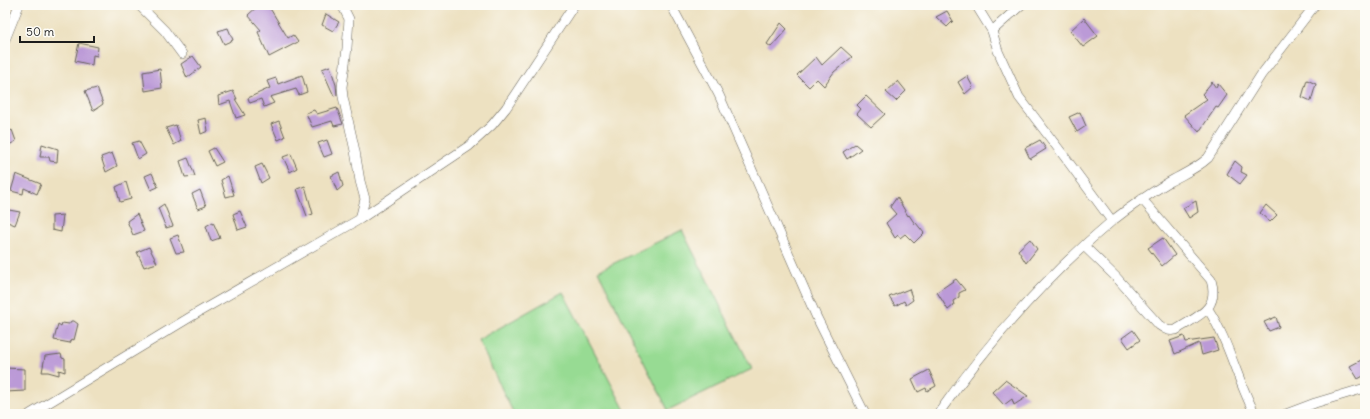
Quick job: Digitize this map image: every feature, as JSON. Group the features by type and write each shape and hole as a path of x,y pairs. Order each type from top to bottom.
{"street":[{"path":"5,40 19,5"},
{"path":"139,5 165,31 182,54"},
{"path":"342,5 349,19 348,48 342,87 360,181 365,199 360,219"},
{"path":"30,414 197,313 360,219 468,146 492,125 506,108 574,5"},
{"path":"671,5 719,95 817,318 865,414"},
{"path":"976,5 992,31 1001,58 1019,97 1112,222"},
{"path":"992,31 1021,5"},
{"path":"938,414 959,384 1042,285 1084,246 1142,199 1170,181 1198,166 1208,158 1261,75 1314,5"},
{"path":"1084,246 1116,277 1159,325 1166,330 1171,332 1176,330 1208,309 1212,303 1214,291 1211,280 1142,199"},
{"path":"1208,309 1219,326 1244,393 1254,414"},
{"path":"1286,414 1315,403 1365,388"}],"green space":[{"path":"682,230 752,369 668,410 598,271"},
{"path":"563,292 627,414 514,414 478,340"}],"building":[{"path":"259,5 265,5 271,10 288,38 293,35 298,42 269,57 258,32 261,30 248,15"},
{"path":"947,11 953,21 947,27 936,17"},
{"path":"326,14 339,22 333,31 322,25"},
{"path":"1084,18 1098,36 1083,47 1070,31"},
{"path":"781,23 787,29 771,47 767,44"},
{"path":"228,28 233,40 224,44 218,31"},
{"path":"79,43 98,47 97,56 93,55 92,65 75,61"},
{"path":"841,47 852,57 834,72 824,86 817,79 809,87 797,75 816,57 822,65"},
{"path":"193,56 201,67 187,78 181,64"},
{"path":"330,66 336,85 337,95 334,96 322,69"},
{"path":"160,69 162,88 145,91 143,72"},
{"path":"302,75 307,92 299,95 296,89 270,97 274,103 264,107 261,99 250,103 248,98 270,88 267,81 276,78 278,84"},
{"path":"967,76 973,87 965,94 958,82"},
{"path":"1307,80 1316,84 1311,101 1302,97"},
{"path":"898,81 906,91 896,101 886,92"},
{"path":"1212,82 1216,88 1218,84 1227,95 1218,108 1216,107 1199,132 1184,115 1207,99 1202,94"},
{"path":"97,88 103,104 93,111 85,91"},
{"path":"233,91 237,99 235,99 245,115 236,118 230,101 219,105 218,96"},
{"path":"866,96 885,114 871,127 857,114 861,109 857,105"},
{"path":"337,108 343,124 334,126 332,121 312,127 306,113 314,110 317,114"},
{"path":"1080,112 1086,126 1077,132 1069,117"},
{"path":"206,118 208,131 201,134 198,120"},
{"path":"279,121 285,137 278,140 271,124"},
{"path":"176,125 181,141 174,145 166,128"},
{"path":"12,130 16,141 9,145 5,134"},
{"path":"327,140 332,154 324,157 318,143"},
{"path":"1040,140 1046,149 1030,159 1025,148"},
{"path":"139,141 146,154 138,159 132,143"},
{"path":"42,144 58,149 57,162 50,161 49,157 40,157"},
{"path":"855,144 861,149 847,159 843,152"},
{"path":"214,148 223,162 215,166 208,151"},
{"path":"112,153 117,166 106,172 101,157"},
{"path":"291,154 297,168 290,172 283,157"},
{"path":"188,158 195,176 185,177 180,161"},
{"path":"1235,161 1242,167 1241,172 1247,175 1240,184 1227,174"},
{"path":"262,164 269,178 261,183 255,167"},
{"path":"339,172 343,186 337,191 331,176"},
{"path":"152,173 158,187 151,190 145,176"},
{"path":"16,174 41,184 37,194 24,188 23,194 11,191"},
{"path":"228,176 234,195 226,197 221,180"},
{"path":"126,182 131,199 120,202 116,187"},
{"path":"305,186 313,214 307,216 297,189"},
{"path":"200,190 206,206 198,209 192,194"},
{"path":"897,197 908,216 909,215 924,233 914,243 905,234 900,238 898,235 895,238 886,223 896,214 890,207"},
{"path":"1196,201 1198,212 1189,218 1183,208"},
{"path":"164,204 173,226 166,228 158,208"},
{"path":"1266,205 1277,215 1270,222 1260,213"},
{"path":"9,210 20,212 15,225 5,221"},
{"path":"240,211 247,227 238,230 233,214"},
{"path":"137,214 144,231 133,235 127,221"},
{"path":"63,215 61,232 52,230 52,216"},
{"path":"213,222 220,238 211,241 206,226"},
{"path":"178,235 184,252 176,253 170,238"},
{"path":"1163,238 1175,255 1162,266 1148,248"},
{"path":"1030,239 1037,249 1026,263 1018,250"},
{"path":"149,247 157,263 144,267 137,252"},
{"path":"956,279 965,290 959,293 959,297 953,301 954,305 948,310 937,292"},
{"path":"909,289 913,300 906,305 904,301 895,306 889,297"},
{"path":"1276,317 1279,327 1269,331 1264,322"},
{"path":"71,321 78,324 74,340 72,339 70,343 54,340 58,324 61,326 62,323 69,324"},
{"path":"1133,330 1140,340 1129,348 1122,338"},
{"path":"1184,336 1186,342 1214,338 1218,350 1202,355 1199,343 1175,354 1170,341"},
{"path":"61,354 62,358 65,359 65,372 59,370 59,375 42,372 45,356"},
{"path":"1365,358 1365,375 1358,379 1350,366"},
{"path":"5,368 25,369 25,391 5,392"},
{"path":"929,370 936,386 927,391 926,388 918,392 912,379"},
{"path":"1005,380 1028,396 1014,405 1012,399 1004,405 992,392"}]}
